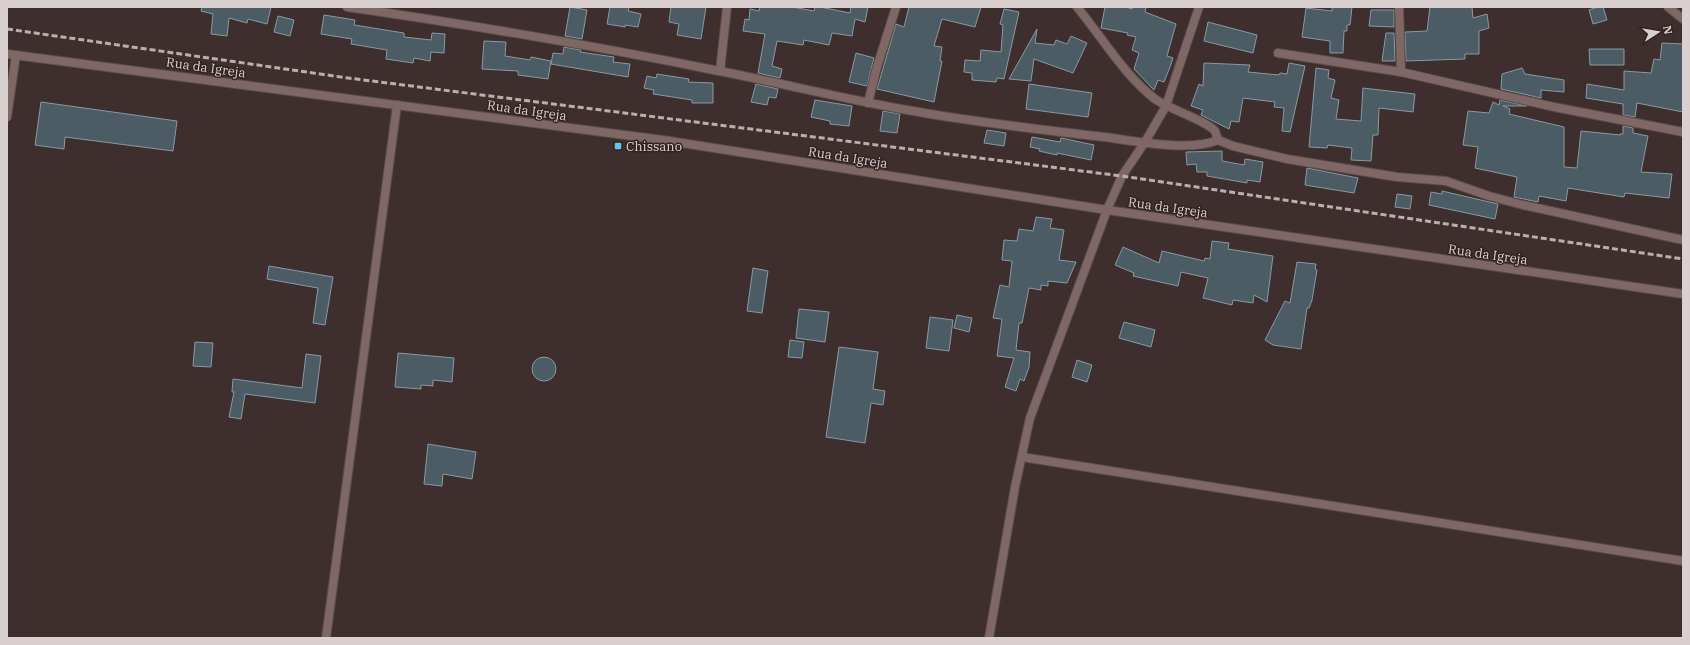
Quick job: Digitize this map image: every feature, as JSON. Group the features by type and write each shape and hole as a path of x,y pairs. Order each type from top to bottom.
{"street":[{"path":"347,7 519,33 720,71 921,112 1041,130 1145,142 1187,145 1209,144 1218,140"},
{"path":"720,71 727,7"},
{"path":"868,102 877,67 896,7"},
{"path":"1077,7 1124,67 1154,98 1166,106 1205,124 1214,131 1218,140 1233,146 1295,160 1397,177 1446,181 1489,196 1516,203 1683,240"},
{"path":"989,638 1015,487 1030,418 1107,210 1122,176 1145,142 1166,106 1199,7"},
{"path":"1399,7 1401,72"},
{"path":"1668,7 1683,19"},
{"path":"1278,53 1401,72 1554,107 1683,132"},
{"name":"Rua da Igreja","path":"7,54 663,140 1107,210 1683,294"},
{"path":"7,117 16,56"},
{"path":"326,638 397,105"},
{"path":"1022,457 1683,561"}],"building":[{"path":"202,7 271,7 267,24 248,19 247,23 229,18 227,36 211,34 213,14 201,11"},
{"path":"570,7 587,10 582,39 565,36"},
{"path":"610,7 629,7 628,11 641,14 638,27 625,25 625,27 607,24"},
{"path":"671,7 706,7 701,39 677,35 679,24 669,22"},
{"path":"760,7 792,7 814,11 815,7 820,7 850,13 851,7 868,7 865,22 855,19 852,36 832,33 829,45 804,40 803,45 777,41 772,66 782,69 780,78 758,73 765,34 743,31 745,19 749,20 750,9 759,11"},
{"path":"909,7 981,7 975,27 942,19 934,46 942,47 940,61 942,61 934,102 877,89 896,24 904,27"},
{"path":"1105,7 1126,7 1132,9 1133,7 1146,7 1145,12 1176,24 1167,56 1173,58 1170,67 1164,82 1158,80 1154,90 1134,69 1139,53 1132,50 1136,37 1127,35 1128,33 1101,28"},
{"path":"1332,7 1352,7 1350,25 1347,25 1347,31 1344,31 1343,53 1330,53 1330,41 1302,37 1306,8 1332,11"},
{"path":"1430,7 1472,7 1473,18 1487,14 1489,28 1479,31 1479,54 1465,54 1465,59 1406,61 1405,32 1427,31"},
{"path":"1603,7 1607,20 1593,24 1589,10"},
{"path":"1004,9 1019,12 1004,79 997,78 996,82 972,80 972,73 964,72 965,60 980,61 981,50 1001,52 1003,25 1000,24"},
{"path":"1371,10 1394,10 1394,27 1369,26"},
{"path":"324,15 355,20 354,25 404,33 404,37 431,40 432,33 445,34 444,53 431,52 430,61 414,58 413,63 386,59 387,50 351,44 352,39 321,34"},
{"path":"278,16 294,20 290,36 274,32"},
{"path":"1208,22 1257,35 1253,53 1204,41"},
{"path":"1037,29 1035,43 1054,45 1056,40 1067,44 1071,36 1087,43 1073,73 1034,59 1031,81 1009,79"},
{"path":"1386,33 1394,33 1395,61 1382,61"},
{"path":"484,41 506,42 505,56 530,60 531,57 551,61 548,79 518,75 518,71 482,69"},
{"path":"1662,43 1683,44 1683,112 1637,103 1635,117 1623,115 1623,104 1586,98 1587,84 1624,90 1624,71 1651,73 1654,59 1660,60"},
{"path":"564,47 581,50 580,52 614,57 613,62 630,64 628,77 551,64 553,53 563,54"},
{"path":"1589,49 1624,49 1624,65 1590,65"},
{"path":"856,53 874,58 867,86 849,82"},
{"path":"1204,63 1250,65 1248,72 1279,75 1280,73 1287,74 1289,63 1305,66 1290,132 1282,131 1284,108 1274,107 1275,102 1243,98 1239,122 1231,121 1229,129 1201,115 1203,110 1191,106 1199,84 1203,86"},
{"path":"1316,68 1329,70 1328,78 1335,80 1331,98 1339,100 1336,119 1361,121 1363,88 1415,94 1413,112 1379,108 1378,135 1373,135 1371,161 1351,160 1352,148 1328,145 1327,148 1309,147"},
{"path":"1522,68 1525,74 1564,80 1564,92 1541,90 1541,98 1501,89 1502,74"},
{"path":"657,74 689,79 688,82 713,83 713,103 692,103 692,100 653,94 654,90 644,88 647,76 656,78"},
{"path":"756,84 778,89 776,98 769,97 767,105 751,102"},
{"path":"1029,84 1092,93 1088,117 1026,109"},
{"path":"815,100 852,106 849,126 830,124 830,121 811,117"},
{"path":"1500,100 1527,106 1503,106 1510,109 1509,114 1564,127 1564,167 1577,168 1581,131 1620,135 1623,134 1623,126 1633,128 1633,133 1648,136 1641,172 1672,174 1669,198 1625,193 1624,197 1568,188 1566,201 1539,196 1538,202 1514,197 1517,177 1475,168 1478,147 1463,145 1468,111 1489,113 1493,102 1499,105"},
{"path":"41,102 177,121 173,151 65,137 64,149 35,145"},
{"path":"883,111 900,114 897,133 880,131"},
{"path":"987,130 1006,133 1004,146 984,143"},
{"path":"1032,137 1060,142 1061,138 1094,145 1091,160 1039,151 1040,149 1030,147"},
{"path":"1222,151 1222,161 1244,165 1245,159 1263,162 1260,182 1247,180 1247,183 1207,176 1207,172 1197,172 1196,164 1187,165 1186,152"},
{"path":"1307,168 1358,178 1354,193 1305,185"},
{"path":"1442,191 1498,204 1495,219 1429,205 1431,192 1442,194"},
{"path":"1397,194 1412,196 1410,209 1395,207"},
{"path":"1036,217 1052,219 1050,228 1064,230 1059,260 1076,262 1067,283 1048,281 1048,286 1041,285 1041,290 1029,288 1022,323 1019,323 1016,350 1030,352 1029,367 1024,381 1020,379 1016,391 1005,387 1014,358 997,356 1002,319 993,318 1000,285 1009,287 1012,261 1002,260 1004,240 1017,241 1019,229 1033,231"},
{"path":"1212,241 1229,243 1228,249 1273,256 1267,302 1254,295 1253,303 1233,300 1232,305 1203,298 1208,278 1181,272 1178,286 1133,276 1134,273 1115,265 1123,247 1159,263 1162,251 1204,261 1205,258 1210,259"},
{"path":"1297,262 1316,264 1315,269 1317,270 1312,300 1309,308 1307,308 1301,349 1273,345 1265,340 1285,301 1290,303"},
{"path":"269,266 333,277 325,325 313,323 318,288 267,279"},
{"path":"753,268 768,271 762,313 747,311"},
{"path":"799,309 829,312 825,342 796,338"},
{"path":"957,315 972,318 969,332 954,328"},
{"path":"930,317 953,320 949,351 926,348"},
{"path":"1124,322 1155,330 1151,347 1119,338"},
{"path":"790,340 804,342 802,358 788,357"},
{"path":"195,342 213,343 211,367 193,366"},
{"path":"839,347 878,352 873,389 885,391 883,405 871,403 865,443 826,437"},
{"path":"398,353 454,358 452,382 433,380 433,386 421,385 421,389 395,387"},
{"path":"306,354 321,356 315,403 245,394 241,419 229,417 234,392 232,392 233,379 302,388"},
{"path":"544,357 549,358 555,364 555,374 549,380 544,381 539,380 533,374 532,369 533,364 539,358"},
{"path":"1077,360 1092,365 1087,382 1072,377"},
{"path":"428,444 476,452 472,479 443,474 442,486 424,484"}],"railway":[{"path":"7,29 348,78 1122,176 1683,259"}],"place":[{"name":"Chissano","path":"618,146"}]}
